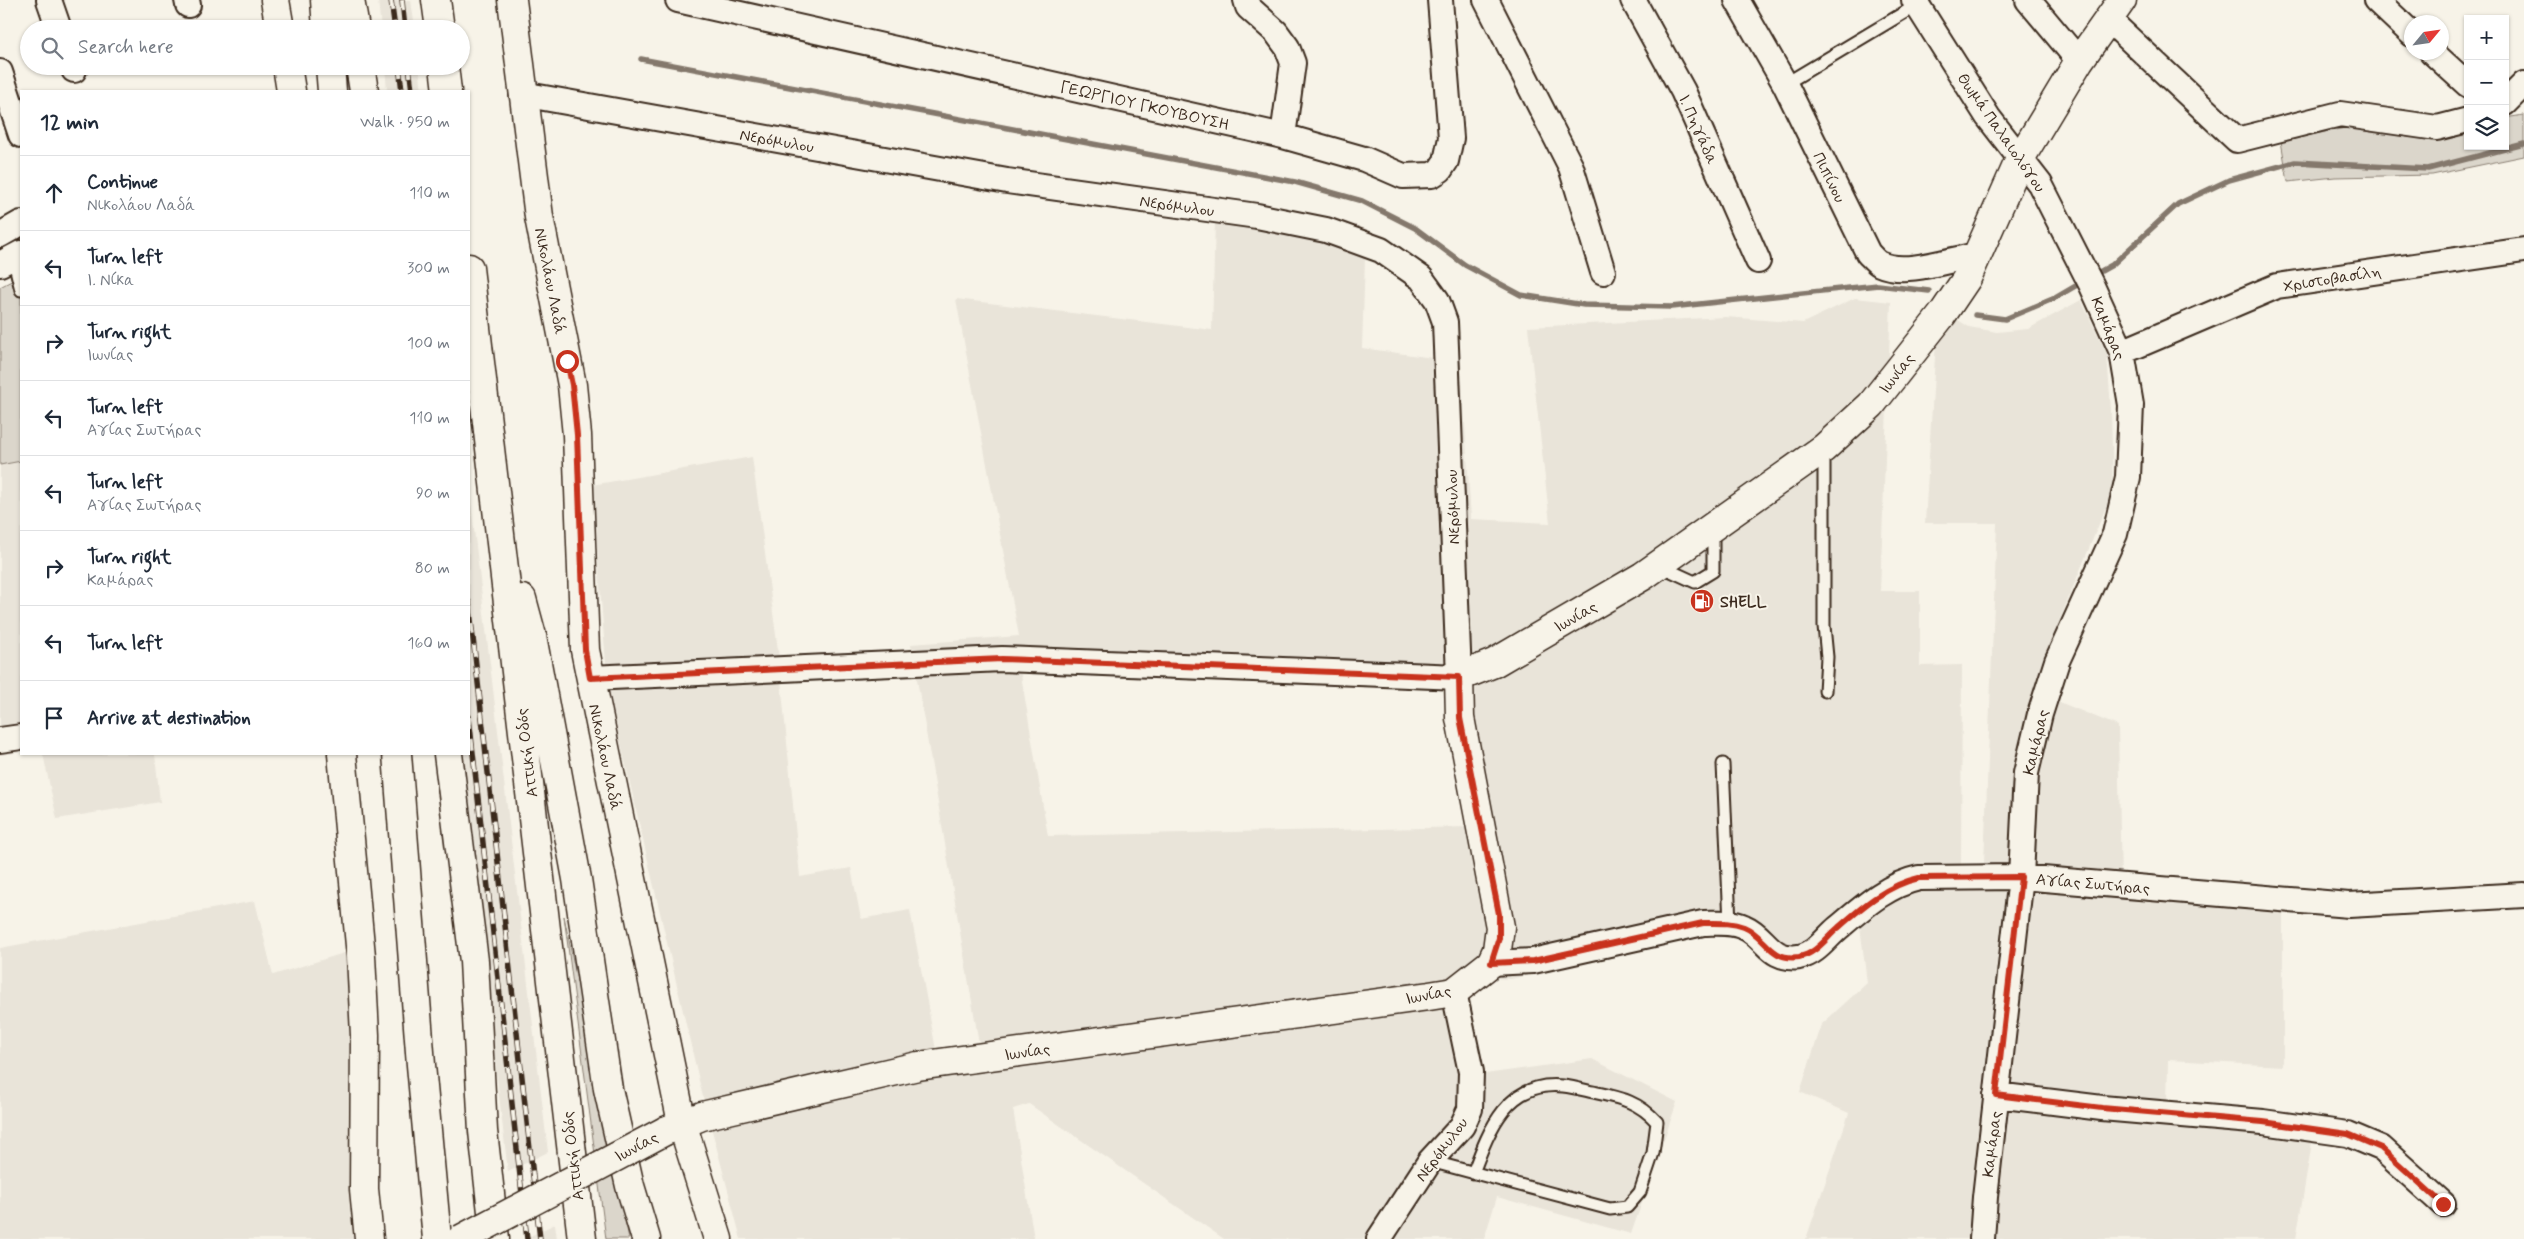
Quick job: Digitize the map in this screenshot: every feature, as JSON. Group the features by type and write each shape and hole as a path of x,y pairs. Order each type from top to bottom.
{"main road":[{"path":"275,0 278,20"},
{"path":"324,0 326,20"},
{"path":"350,0 353,20"},
{"path":"436,0 439,20"},
{"name":"Νικολάου Λαδά","path":"512,0 522,94 539,217 573,393 585,650 674,1127 718,1239"},
{"name":"Ιωνίας","path":"1459,677 1494,663 1658,565 1824,448 1871,406 1942,315 1972,266 2020,159 2079,61 2115,9"},
{"path":"331,75 332,90"},
{"path":"361,75 364,90"},
{"path":"445,75 448,90"},
{"name":"Αττική Οδός","path":"470,276 582,1239"},
{"path":"497,505 532,636 577,880 608,1089 630,1186 646,1239"},
{"path":"1459,677 1460,718 1499,914 1499,938 1491,963"},
{"path":"342,755 362,976 365,1036 364,1188 369,1239"},
{"path":"398,755 420,1065 437,1239"},
{"path":"448,755 474,961 483,1131 495,1239"},
{"name":"Ιωνίας","path":"460,1239 674,1127 702,1116 918,1066 1454,992 1491,963"},
{"path":"475,1239 483,1131"}],"street":[{"path":"49,0 56,20"},
{"name":"ΓΕΩΡΓΙΟΥ ΓΚΟΥΒΟΥΣΗ","path":"678,0 1282,136 1364,159 1404,176 1432,174 1440,170 1446,161 1451,138 1440,0"},
{"path":"1246,0 1248,7 1276,32 1287,47 1292,63 1282,136"},
{"path":"1486,0 1571,167 1603,272"},
{"name":"Ι. Πηγάδα","path":"1633,0 1683,91 1758,261"},
{"name":"Πιπίνου","path":"1737,0 1785,84 1868,253 1879,263 1893,268 1972,266"},
{"path":"2028,0 2079,61"},
{"name":"Θωμά Παλαιολόγου","path":"1916,2 1988,117 2040,184 2087,277"},
{"path":"2387,4 2404,24"},
{"path":"2115,9 2237,140 2340,114 2437,128 2464,121"},
{"path":"2441,60 2464,81"},
{"path":"0,72 20,132"},
{"path":"2509,99 2524,84"},
{"name":"Νερόμυλου","path":"522,94 1007,181 1257,216 1326,230 1381,250 1420,278 1437,300 1445,322 1459,677"},
{"path":"2509,109 2524,107"},
{"path":"0,234 20,224"},
{"name":"Χριστοβασίλη","path":"2122,352 2277,286 2524,250"},
{"name":"Καμάρας","path":"1982,1239 1984,1196 2021,877 2026,772 2040,714 2057,661 2115,534 2128,477 2131,405 2122,352 2087,277"},
{"path":"590,678 1002,659 1459,677"},
{"path":"0,740 20,737"},
{"name":"Αγίας Σωτήρας","path":"1491,963 1533,961 1703,923 1730,923 1746,928 1771,951 1784,956 1799,957 1813,952 1858,911 1885,891 1903,882 1919,878 2021,877 2349,905 2524,895"},
{"name":"Νερόμυλου","path":"1379,1239 1430,1161 1462,1126 1470,1109 1471,1072 1454,992"},
{"path":"1996,1095 2112,1109 2263,1122 2348,1134 2381,1148 2443,1204"}],"lane":[{"path":"1785,84 1916,2"},
{"path":"11,258 20,287"},
{"path":"1824,448 1823,599 1827,657 1825,691"},
{"path":"1658,565 1695,582 1712,572 1713,527"},
{"path":"1723,764 1730,923"},
{"path":"1430,1161 1473,1173 1610,1209 1627,1207 1640,1192 1653,1152 1657,1122 1648,1112 1627,1099 1563,1086 1539,1087 1522,1095 1502,1109 1487,1136 1473,1173"}],"shaded area":[{"path":"378,0 411,0 414,20 380,20"},
{"path":"386,75 420,75 422,90 387,90"},
{"path":"2524,115 2524,156 2432,175 2335,177 2288,182 2281,141 2345,128 2431,138 2464,129 2464,150 2509,150 2509,117"},
{"path":"1215,220 1338,239 1365,258 1362,348 1461,362 1471,519 1550,523 1528,327 1726,317 1803,323 1855,298 1891,302 1880,591 1920,591 1920,666 1962,665 1961,866 1984,863 1997,523 1925,523 1938,307 1969,327 1997,332 2028,329 2081,300 2107,354 2111,409 2113,490 2051,641 2035,692 2118,726 2121,885 2283,900 2283,1066 2168,1060 2167,1108 2314,1130 2296,1239 1806,1239 1849,1113 1800,1092 1822,1024 1867,983 1857,901 1797,954 1755,926 1699,936 1511,979 1487,978 1461,994 1478,1075 1592,1059 1677,1102 1631,1234 1497,1197 1484,1239 1224,1239 1029,1104 1013,1109 1034,1239 741,1239 702,1093 608,689 592,485 752,457 778,650 800,877 851,868 861,919 910,910 936,1050 979,1043 911,644 1019,636 956,299 1212,330","holes":["1020,669 1452,689 1469,827 1048,836"]},
{"path":"20,277 20,461 0,465 0,287"},
{"path":"20,461 20,752 0,755 0,465"},
{"path":"470,495 548,1152 508,1172 459,755 470,755"},
{"path":"43,755 155,755 160,802 57,819"},
{"path":"255,901 273,975 357,949 352,1212 358,1239 0,1239 0,948"},
{"path":"564,916 623,1209 629,1239 606,1239"},
{"path":"555,1224 557,1239 524,1239"}],"waterway":[{"path":"641,59 1295,182 1362,201 1415,228 1465,265 1521,295 1584,305 1671,307 1878,285 1929,291"},
{"path":"2094,275 2112,265 2178,204 2229,180 2295,162 2428,169 2524,144"},
{"path":"1975,315 2005,319 2055,298 2084,281"}],"railway":[{"path":"391,0 394,20"},
{"path":"402,0 404,20"},
{"path":"400,75 402,90"},
{"path":"410,75 412,90"},
{"path":"470,611 540,1239"},
{"path":"470,726 527,1239"}],"place":[{"name":"SHELL","path":"1702,601"}],"route":[{"path":"567,361 572,385 577,435 585,650 590,678 1002,659 1459,677 1460,718 1499,914 1499,938 1497,950 1491,963 1533,961 1703,923 1730,923 1746,928 1771,951 1784,956 1799,957 1813,952 1858,911 1885,891 1903,882 1919,878 2021,877 1996,1095 2159,1114 2263,1122 2348,1134 2381,1148 2443,1204"}]}
